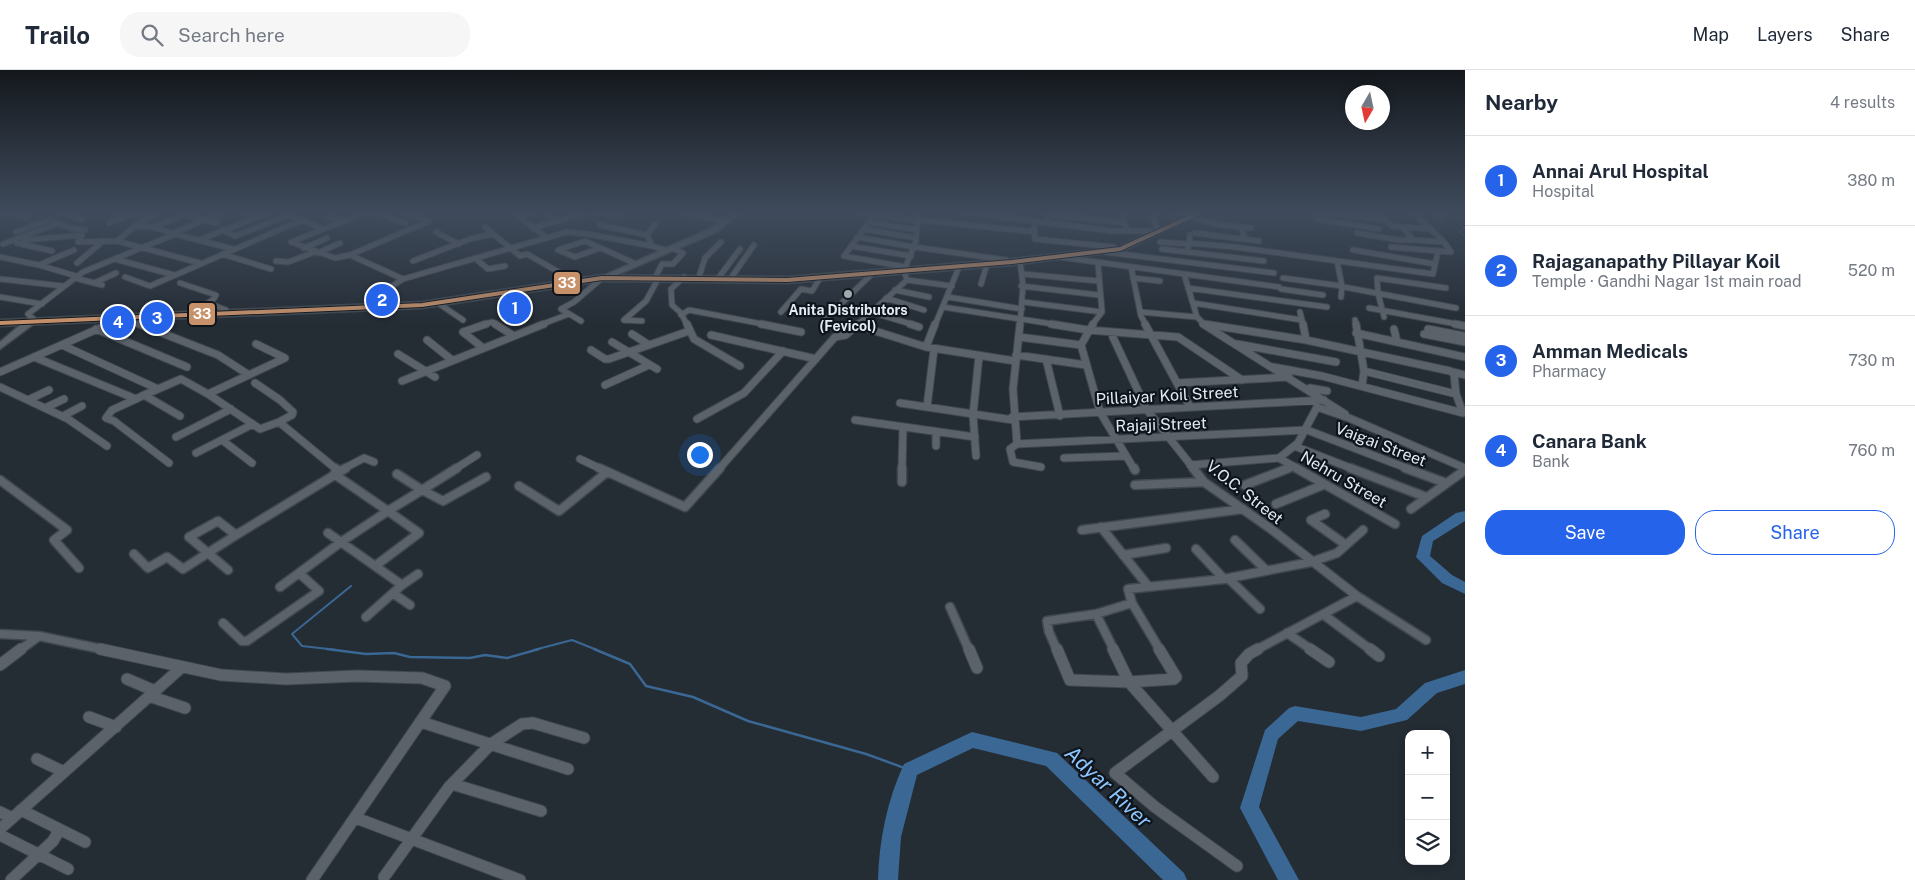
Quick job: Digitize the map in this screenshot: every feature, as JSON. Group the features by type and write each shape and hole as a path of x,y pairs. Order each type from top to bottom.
{"main road":[{"path":"0,321 375,306 432,301 571,279 604,277 820,278 987,264 1115,250"},
{"path":"1057,256 1116,250"},
{"path":"683,278 905,271 1019,260"},
{"path":"124,316 226,310 422,306 604,277"}],"street":[{"path":"47,250 52,251"},
{"path":"39,265 74,250"},
{"path":"77,263 93,250"},
{"path":"0,346 4,339 32,320 28,314 75,277 136,250"},
{"path":"153,250 200,263"},
{"path":"125,277 150,286 231,250"},
{"path":"310,250 335,258 362,250"},
{"path":"276,261 288,262 323,250"},
{"path":"413,261 443,250"},
{"path":"375,306 389,288 403,279 502,250"},
{"path":"511,250 520,256 527,254 571,279"},
{"path":"559,250 575,258 596,250"},
{"path":"604,250 634,264"},
{"path":"581,321 561,309 574,302 604,277 667,250"},
{"path":"642,321 624,320 646,301 662,264 673,264 683,253 672,250"},
{"path":"698,277 705,258 713,250"},
{"path":"719,278 739,250"},
{"path":"730,278 751,250"},
{"path":"848,250 844,256 905,271 952,286"},
{"path":"873,250 910,256"},
{"path":"580,460 685,507 835,337 846,335 895,290 913,250"},
{"path":"936,250 1006,260"},
{"path":"1115,250 1116,265"},
{"path":"1105,252 1115,250 1274,273"},
{"path":"1169,250 1264,261"},
{"path":"1239,250 1433,274 1438,251"},
{"path":"1353,250 1435,264"},
{"path":"1424,250 1451,252 1449,250"},
{"path":"1182,261 1187,252"},
{"path":"222,254 272,269"},
{"path":"350,255 403,279"},
{"path":"0,256 39,265 102,285"},
{"path":"1057,256 1323,295"},
{"path":"115,258 174,275"},
{"path":"474,258 494,275"},
{"path":"1019,260 1023,274 1021,286 1022,306 1012,419 1017,444 1010,449 1013,462 1041,467"},
{"path":"1337,261 1342,286 1341,297"},
{"path":"1098,263 1099,295 1102,312 1088,330 1081,345 1100,412 1115,440 1135,470"},
{"path":"981,284 987,264"},
{"path":"488,270 505,266"},
{"path":"926,348 959,266"},
{"path":"1131,267 1140,312 1190,407"},
{"path":"94,283 116,273"},
{"path":"824,320 872,274"},
{"path":"1023,274 1099,281"},
{"path":"1184,274 1192,303 1197,316 1203,324 1230,343 1305,387 1350,418"},
{"path":"683,278 671,289 670,295 672,305 681,315 694,339 740,366"},
{"path":"780,312 801,289 812,291 820,278"},
{"path":"1133,278 1160,281"},
{"path":"1283,278 1342,286 1456,308"},
{"path":"1383,313 1378,293 1377,278 1446,288"},
{"path":"0,279 63,286"},
{"path":"180,284 216,295 214,300 198,311"},
{"path":"1021,286 1099,295"},
{"path":"1188,288 1327,307"},
{"path":"895,290 928,297"},
{"path":"0,297 42,304"},
{"path":"948,297 1022,306 1102,312"},
{"path":"886,298 924,310"},
{"path":"208,303 226,310"},
{"path":"438,303 463,320"},
{"path":"1192,303 1302,320"},
{"path":"943,307 1021,321 1088,330 1180,338 1242,380"},
{"path":"1370,308 1383,313 1465,326"},
{"path":"681,315 689,310 801,332"},
{"path":"871,312 919,327"},
{"path":"1140,312 1197,316"},
{"path":"1300,312 1306,340"},
{"path":"402,381 569,314"},
{"path":"0,372 124,316 218,355 249,375"},
{"path":"1355,320 1364,370 1362,386"},
{"path":"484,348 464,332 492,322 514,336"},
{"path":"1446,323 1449,333"},
{"path":"1203,324 1306,340 1465,375"},
{"path":"856,326 926,348 980,356 1046,359 1086,365"},
{"path":"96,328 187,367"},
{"path":"1394,329 1397,342"},
{"path":"591,350 604,359 629,353 689,331"},
{"path":"1465,336 1426,332 1465,342"},
{"name":"V.O.C. Street","path":"1111,333 1147,410 1204,482 1243,508 1357,596 1426,640"},
{"path":"1356,333 1465,357"},
{"path":"632,334 649,346"},
{"path":"711,335 816,359"},
{"path":"1019,337 1081,345"},
{"path":"427,340 452,360"},
{"path":"612,342 657,369"},
{"path":"1230,343 1336,362"},
{"path":"208,394 286,358 256,344"},
{"path":"62,345 158,389"},
{"path":"927,407 934,349"},
{"path":"697,419 744,394 783,351"},
{"path":"398,354 435,377"},
{"path":"976,456 973,415 980,356"},
{"path":"34,357 136,399"},
{"path":"1046,359 1060,416"},
{"path":"1319,359 1322,376"},
{"path":"605,385 649,364"},
{"path":"1273,368 1322,376 1462,413 1460,398 1452,372"},
{"path":"1364,370 1460,398"},
{"path":"1177,383 1289,377"},
{"path":"169,463 114,421 106,418 112,410 180,379 208,394 262,430 292,415 293,412 280,400 255,383"},
{"path":"0,387 63,416 107,446"},
{"path":"1305,387 1327,391"},
{"path":"28,400 49,390"},
{"path":"144,395 180,416"},
{"path":"45,408 64,399"},
{"name":"Pillaiyar Koil Street","path":"900,403 973,415 1012,419 1100,412 1324,400"},
{"path":"63,416 82,406"},
{"path":"1190,465 1279,458 1297,448 1317,408 1350,418 1465,469 1411,509"},
{"path":"176,437 231,409"},
{"path":"855,420 975,437"},
{"path":"279,422 336,473 419,533 375,566"},
{"path":"196,453 253,424"},
{"path":"902,482 901,446 904,427"},
{"name":"Rajaji Street","path":"1017,444 1307,430"},
{"name":"Vaigai Street","path":"1307,430 1446,483"},
{"path":"936,432 936,446"},
{"path":"222,440 252,464"},
{"path":"1297,448 1426,497"},
{"path":"280,587 341,542 477,455"},
{"path":"1064,458 1126,456"},
{"path":"134,554 148,568 167,557 183,569 336,473 364,458 374,462"},
{"name":"Nehru Street","path":"1279,458 1395,524"},
{"path":"1245,485 1293,466"},
{"path":"519,486 559,511 607,472"},
{"path":"397,474 438,500 443,501 486,477"},
{"path":"0,480 67,530 54,540 80,568"},
{"path":"1135,486 1204,482"},
{"path":"1276,504 1323,484"},
{"path":"1082,530 1243,508"},
{"path":"1325,514 1311,520 1346,544"},
{"path":"228,570 189,537 218,521 236,535"},
{"path":"1101,527 1148,586"},
{"path":"1132,603 1096,614 1047,621 1049,632 1070,680 1130,682 1174,679 1176,677 1132,603 1128,589 1226,579 1311,562 1337,553 1363,530"},
{"path":"328,533 402,585"},
{"path":"1235,540 1266,570"},
{"path":"1123,555 1166,548"},
{"path":"1196,549 1260,609"},
{"path":"223,623 242,642 248,641 319,591 299,573"},
{"path":"366,617 402,585 418,574"},
{"path":"394,594 410,605"},
{"path":"1237,866 1155,807 1115,773 1219,696 1242,676 1241,663 1249,654 1357,596"},
{"path":"950,607 977,668"},
{"path":"1096,614 1130,682 1171,732 1213,777"},
{"path":"1324,614 1379,656"},
{"path":"1287,633 1329,662"},
{"path":"0,634 39,636 221,675 286,679 357,676 422,678 445,686 312,880"},
{"path":"0,665 39,636"},
{"path":"0,829 182,667"},
{"path":"127,679 152,694 185,708"},
{"path":"89,717 116,727"},
{"path":"422,722 568,769"},
{"path":"384,877 452,784 491,744 522,724 533,723 584,738"},
{"path":"37,759 64,772"},
{"path":"452,784 541,810"},
{"path":"0,812 16,814 58,829 85,842"},
{"path":"356,818 519,880"},
{"path":"11,880 53,841 58,829"},
{"path":"0,835 68,869"}],"waterway":[{"name":"Adyar River","path":"1465,516 1461,516 1427,539 1423,557 1447,579 1465,589"},
{"path":"337,650 302,646 292,634 351,586"},
{"path":"534,650 572,640 597,650"},
{"path":"327,649 366,654 394,653 410,657 470,658 485,655 507,658 539,649"},
{"path":"594,649 630,664 646,686 693,697 748,721 866,754 910,770"},
{"name":"Adyar River","path":"1289,880 1249,808 1271,735 1295,713 1361,724 1401,715 1431,688 1465,677"},
{"name":"Adyar River","path":"888,880 888,865 894,824 910,770 972,740 1051,759 1177,880"}],"transit line":[{"name":"33","path":"0,323 422,305 602,278 787,280 1012,262 1113,250"}],"place":[{"name":"Anita Distributors (Fevicol)","path":"848,294"},
{"name":"Rajaganapathy Pillayar Koil","path":"382,300"},
{"name":"Annai Arul Hospital","path":"515,308"},
{"name":"Amman Medicals","path":"157,318"},
{"name":"Canara Bank","path":"118,322"}]}
